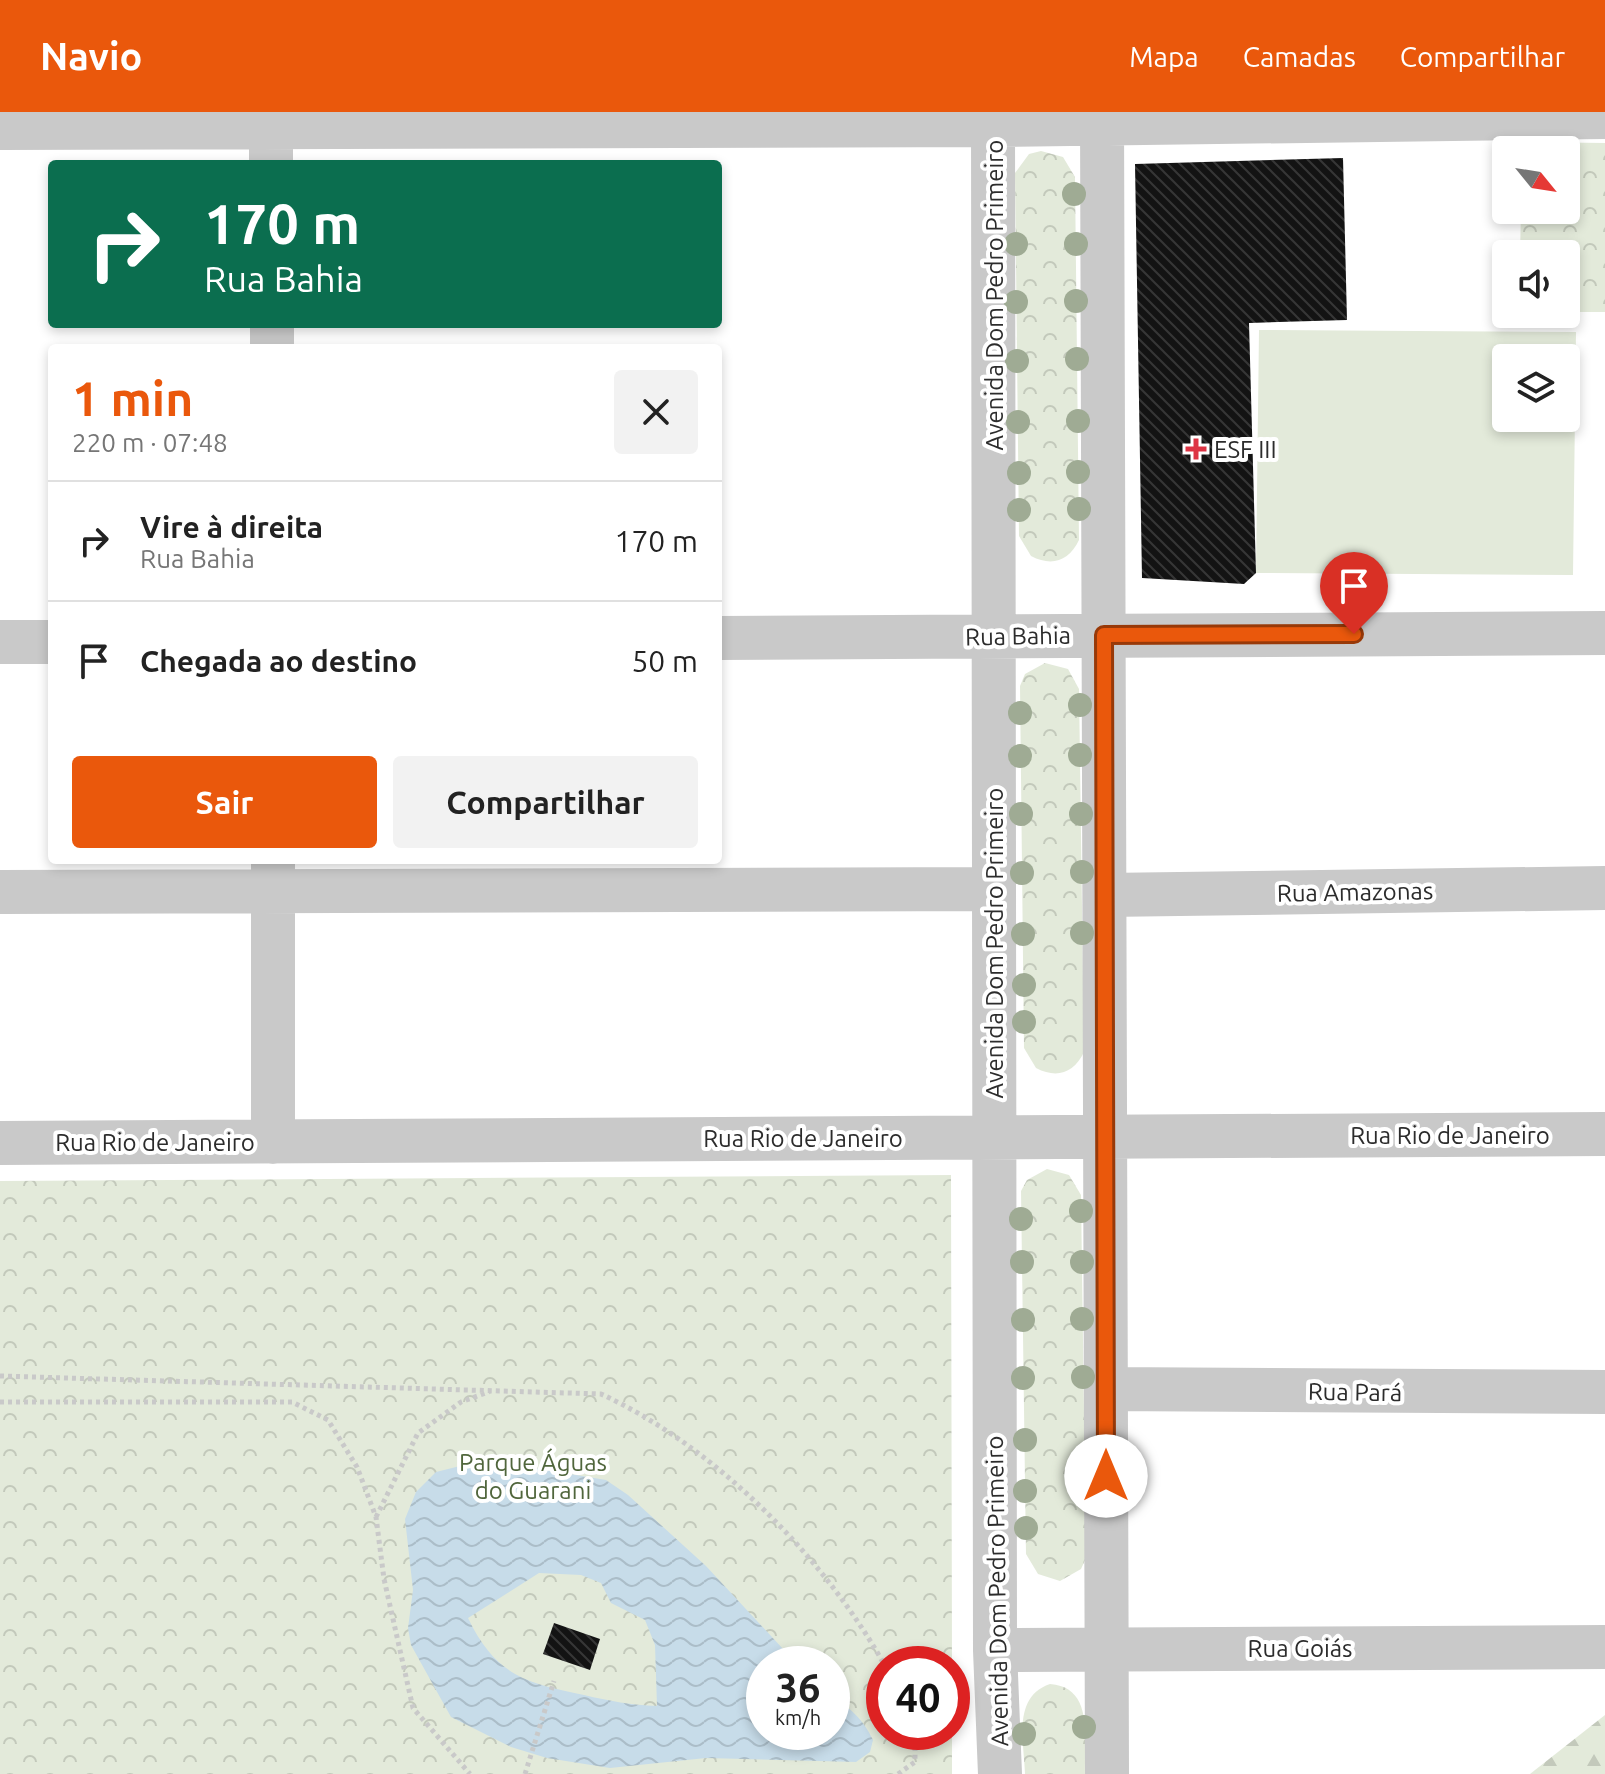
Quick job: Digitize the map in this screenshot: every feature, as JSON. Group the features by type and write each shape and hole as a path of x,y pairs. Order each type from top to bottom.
{"street":[{"path":"0,128 271,135 993,119 1605,117"},
{"path":"1102,118 1107,1774"},
{"name":"Avenida Dom Pedro Primeiro","path":"993,119 995,1650 1000,1774"},
{"name":"Rua Bahia","path":"722,638 1605,633"},
{"path":"0,642 48,642"},
{"path":"0,892 273,875 994,889"},
{"path":"273,875 273,1142"},
{"name":"Rua Amazonas","path":"1105,895 1605,888"},
{"name":"Rua Rio de Janeiro","path":"0,1143 1605,1134"},
{"name":"Rua Pará","path":"1106,1389 1605,1392"},
{"name":"Rua Goiás","path":"995,1650 1605,1647"}],"path":[{"path":"0,1376 601,1394 643,1413 707,1460 770,1517 821,1572 872,1646"},
{"path":"376,1517 418,1433 461,1402 495,1390"},
{"path":"0,1402 292,1402 328,1420 357,1467 376,1517 384,1579 413,1708 470,1774"},
{"path":"525,1774 554,1681"},
{"path":"898,1774 915,1762 915,1750"}],"green space":[{"path":"1580,143 1605,143 1605,312 1580,312 1580,240 1520,240 1521,224 1580,224"},
{"path":"1041,151 1063,157 1075,177 1079,540 1070,553 1053,561 1031,556 1019,536 1015,173 1029,154"},
{"path":"1259,330 1576,332 1576,344 1492,344 1492,432 1575,432 1573,575 1256,573"},
{"path":"1045,663 1068,669 1079,689 1084,1052 1075,1065 1058,1073 1036,1068 1024,1048 1020,686 1025,674"},
{"path":"1047,1169 1069,1175 1081,1195 1086,1558 1081,1569 1060,1581 1038,1574 1026,1554 1021,1191 1027,1180"},
{"name":"Parque Águas do Guarani","path":"951,1175 952,1646 866,1646 866,1750 952,1750 952,1774 0,1774 0,1181"},
{"path":"1050,1684 1064,1687 1081,1705 1085,1732 1085,1774 1025,1774 1022,1735 1025,1710 1038,1690"},
{"path":"1605,1715 1605,1774 1530,1774"}],"water":[{"path":"516,1465 606,1480 628,1495 706,1566 780,1646 746,1646 746,1750 850,1750 850,1709 866,1728 866,1750 870,1752 856,1762 706,1758 610,1768 547,1758 511,1747 451,1717 411,1645 408,1628 413,1590 405,1519 416,1492 436,1472 460,1466","holes":["539,1573 581,1575 601,1583 611,1603 645,1620 655,1645 657,1706 602,1699 529,1681 502,1665 490,1653 468,1618"]}],"building":[{"path":"1343,158 1347,320 1249,323 1256,573 1244,584 1142,578 1135,164"},
{"path":"554,1623 600,1639 590,1670 543,1654"}],"place":[{"name":"ESF III","path":"1196,449"}],"route":[{"path":"1106,1476 1104,635 1354,634"}]}
